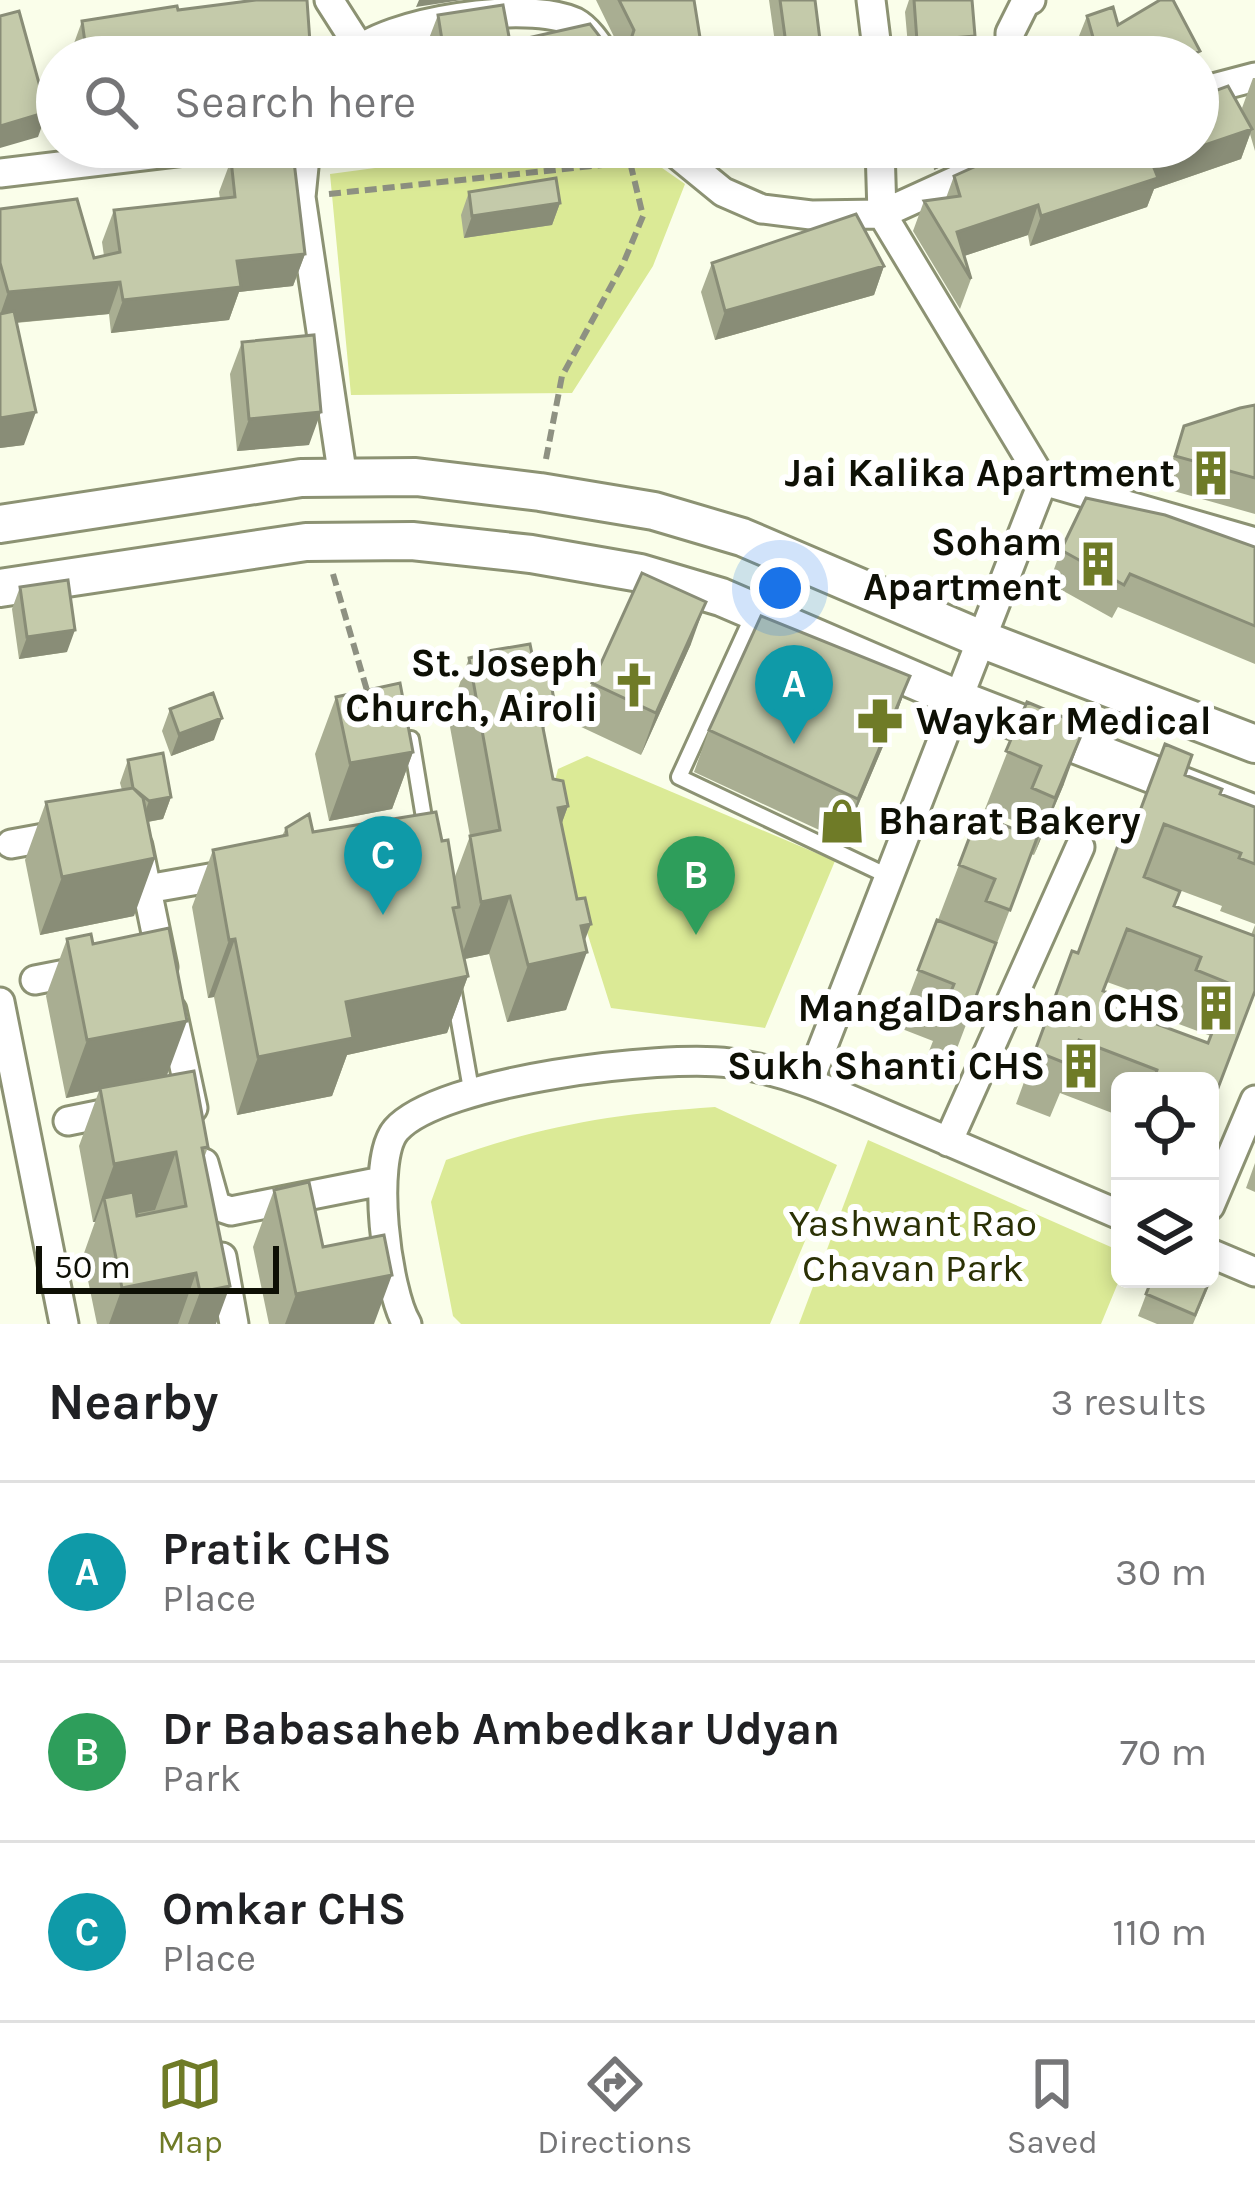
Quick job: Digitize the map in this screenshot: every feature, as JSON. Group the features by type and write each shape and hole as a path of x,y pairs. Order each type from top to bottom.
{"street":[{"path":"329,0 347,36"},
{"path":"871,0 875,36"},
{"path":"1010,36 1025,3 1031,0"},
{"path":"388,36 404,28 508,11 576,22 588,36"},
{"path":"1219,86 1255,77"},
{"path":"0,173 42,168"},
{"path":"304,168 301,197 343,478"},
{"path":"693,168 723,193 762,209 811,215 882,214 983,168"},
{"path":"881,168 882,214 1043,481 1255,542"},
{"path":"0,524 301,478 416,477 654,511 742,537 981,640 1255,744"},
{"path":"809,1082 1043,481"},
{"path":"0,588 325,542 412,541 531,554 640,573 721,597 958,699 1255,814"},
{"path":"11,844 90,830"},
{"path":"122,830 139,847 147,889 140,960 170,1101 216,1206 231,1210 382,1181"},
{"path":"948,1142 1080,847"},
{"path":"147,889 265,868"},
{"path":"35,980 140,960"},
{"path":"0,1002 64,1324"},
{"path":"407,1324 399,1310 386,1244 382,1181 393,1132 418,1112 548,1075 684,1061 732,1063 809,1082 1111,1211"},
{"path":"1219,1185 1255,1100"},
{"path":"68,1120 170,1101"},
{"path":"220,1248 233,1324"},
{"path":"1219,1257 1255,1272"}],"lane":[{"path":"755,611 680,777 890,877"},
{"path":"410,735 430,856"},
{"path":"451,972 472,1095"}],"path":[{"path":"301,197 574,168"},
{"path":"540,492 562,376 623,264 643,216 631,168"},
{"path":"325,542 370,700"}],"green space":[{"path":"375,168 662,168 685,184 653,266 572,393 351,395 330,174"},
{"path":"587,756 835,861 765,1028 611,1008 548,809 558,769"},
{"path":"715,1107 837,1165 770,1324 461,1324 453,1316 431,1202 446,1160 579,1123"},
{"name":"Yashwant Rao Chavan Park","path":"868,1140 1111,1247 1111,1288 1116,1288 1101,1324 799,1324"}],"building":[{"path":"256,0 307,0 310,36 84,36 82,21 177,6 178,10"},
{"path":"619,0 694,0 700,36 632,36 634,30"},
{"path":"780,0 815,0 820,36 785,36"},
{"path":"914,0 972,0 975,36 917,36"},
{"path":"1160,0 1173,0 1192,36 1093,36 1087,16 1113,7 1118,25"},
{"path":"503,5 509,36 441,36 438,15"},
{"path":"19,11 36,72 36,115 0,126 0,16"},
{"path":"590,24 599,36 537,36"},
{"path":"1228,86 1252,129 1219,140 1219,89"},
{"path":"232,168 295,168 305,254 237,261 241,287 123,300 120,282 8,292 0,263 0,209 77,199 94,258 120,252 114,210 235,197"},
{"path":"972,168 1154,168 1158,178 1041,216 1038,205 957,232 971,279 924,201 960,196 954,176"},
{"path":"556,178 560,203 472,216 469,192"},
{"path":"856,214 884,266 725,311 712,263"},
{"path":"14,311 36,412 0,418 0,314"},
{"path":"314,335 321,412 249,419 242,342"},
{"path":"1255,405 1255,478 1175,456 1184,426"},
{"path":"1086,498 1165,515 1255,547 1255,626 1130,574 1124,585 1061,550"},
{"name":"St. Joseph Church, Airoli","path":"642,573 706,602 656,713 592,683"},
{"path":"68,580 75,630 27,637 20,587"},
{"path":"761,616 910,676 858,799 709,730"},
{"path":"530,644 536,674 549,672 554,700 541,702 543,728 553,779 563,781 568,806 558,808 577,899 585,898 591,924 581,926 587,952 528,965 510,896 481,902 470,836 500,830 469,658"},
{"path":"400,683 413,752 350,763 336,697"},
{"path":"213,693 222,718 179,734 170,709"},
{"path":"1027,702 1085,726 1055,798 1032,788 1041,766 1006,751"},
{"path":"1165,744 1192,755 1185,775 1255,807 1255,864 1239,858 1241,853 1164,824 1144,877 1180,891 1174,906 1255,936 1255,991 1219,1085 1219,1072 1156,1072 1079,1040 1070,1065 1035,1051 1120,840 1128,843","holes":["1127,929 1201,957 1196,970 1231,984 1208,1043 1127,1013 1132,1002 1103,991"]},
{"path":"163,753 171,797 149,801 133,788 128,760"},
{"path":"133,788 143,798 155,858 62,877 46,802"},
{"path":"436,812 442,841 448,840 459,907 453,908 468,976 346,1002 353,1038 258,1057 213,850 287,835 286,828 309,814 313,832"},
{"path":"978,815 1037,838 1010,910 986,901 995,879 959,865"},
{"path":"937,920 996,943 969,1015 945,1006 954,984 918,970"},
{"path":"169,928 187,1021 87,1040 67,939 91,934 93,944"},
{"path":"194,1071 208,1147 202,1148 230,1286 200,1292 196,1273 122,1288 104,1198 133,1192 137,1216 186,1206 176,1152 114,1164 100,1088"},
{"path":"309,1182 323,1247 384,1235 392,1275 296,1294 274,1190"},
{"path":"1148,1288 1206,1288 1195,1315 1146,1294"}],"place":[{"name":"Jai Kalika Apartment","path":"1211,473"},
{"name":"Soham Apartment","path":"1098,564"},
{"name":"St. Joseph Church, Airoli","path":"634,685"},
{"name":"Waykar Medical","path":"880,721"},
{"name":"Pratik CHS","path":"794,744"},
{"name":"Bharat Bakery","path":"842,821"},
{"name":"Omkar CHS","path":"383,915"},
{"name":"Dr Babasaheb Ambedkar Udyan","path":"696,935"},
{"name":"MangalDarshan CHS","path":"1216,1008"},
{"name":"Sukh Shanti CHS","path":"1081,1066"}]}
